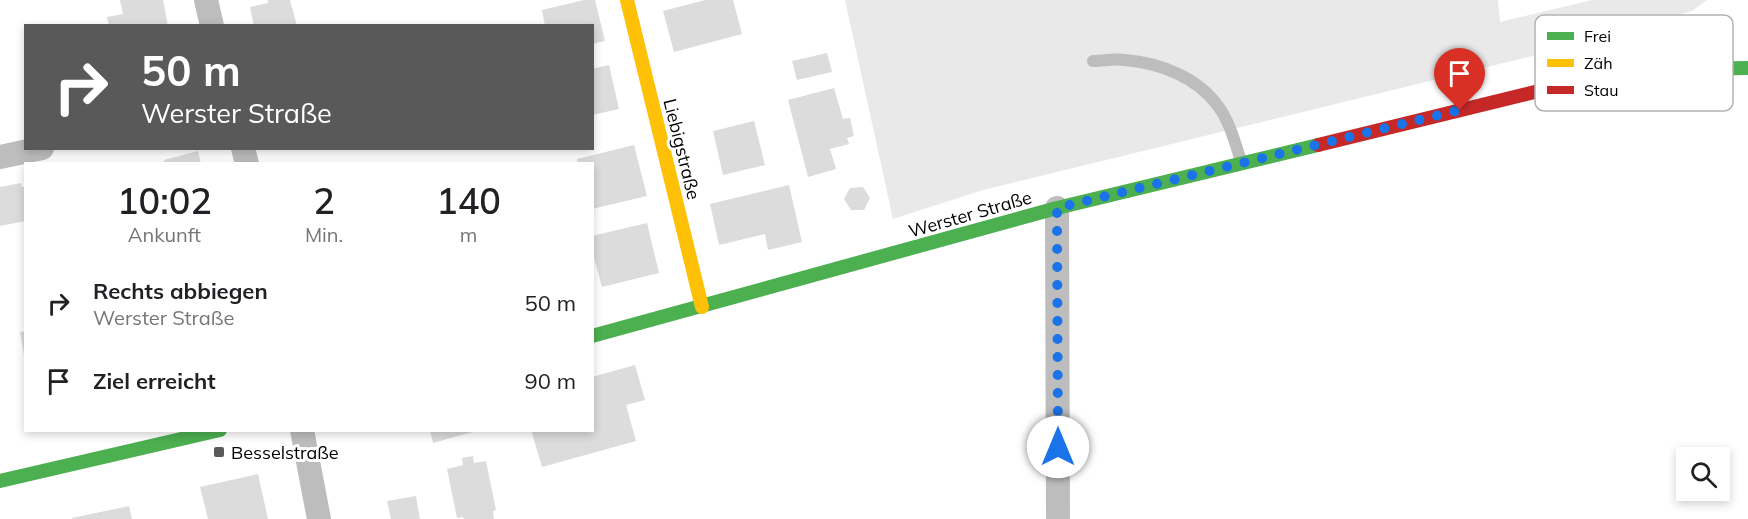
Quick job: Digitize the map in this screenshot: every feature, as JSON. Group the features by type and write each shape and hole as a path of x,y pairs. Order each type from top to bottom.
{"main road":[{"name":"Liebigstraße","path":"627,0 702,307"},
{"name":"Werster Straße","path":"1733,68 1748,68"},
{"name":"Werster Straße","path":"594,335 1057,208 1535,92"},
{"path":"0,481 211,432"}],"street":[{"path":"206,0 212,24"},
{"path":"0,157 33,150"},
{"path":"1057,208 1058,519"},
{"path":"302,432 319,519"}],"lane":[{"path":"1093,61 1123,59 1156,65 1198,85 1218,105 1242,162"}],"shaded area":[{"path":"845,0 1498,0 1500,22 1592,0 1707,0 1692,11 1678,15 1535,15 1535,55 983,190 893,219"}],"building":[{"path":"120,0 163,0 168,24 109,24 107,17 123,14"},
{"path":"268,0 290,0 296,24 254,24 250,7 268,3"},
{"path":"584,0 595,0 605,41 594,44 594,24 545,24 542,10"},
{"path":"705,0 733,0 742,34 674,52 663,11"},
{"path":"827,53 832,72 797,80 792,61"},
{"path":"609,65 619,109 594,115 594,69"},
{"path":"834,88 843,119 850,118 854,136 847,138 849,144 830,149 836,169 808,177 788,100"},
{"path":"754,121 765,165 723,175 713,131"},
{"path":"634,145 647,196 594,209 594,162 578,162 577,159"},
{"path":"198,151 201,162 164,162 164,160"},
{"path":"21,183 24,187 24,221 0,226 0,187"},
{"path":"789,185 802,242 768,250 765,234 719,245 710,204"},
{"path":"863,187 870,198 864,210 851,210 844,199 850,188"},
{"path":"647,223 659,273 602,287 594,257 594,236"},
{"path":"24,331 24,355 20,332"},
{"path":"635,365 645,400 626,405 636,441 542,467 532,432 594,432 594,376"},
{"path":"430,432 472,432 433,443"},
{"path":"473,456 474,463 486,461 496,510 493,511 494,519 457,518 447,469 463,465 462,458"},
{"path":"258,474 268,519 208,519 200,487"},
{"path":"416,496 420,519 391,519 387,501"},
{"path":"129,506 132,519 72,519 72,518"}],"traffic: fast":[{"path":"1733,68 1748,68"},
{"path":"594,335 1057,208 1318,145"},
{"path":"0,481 211,432"}],"traffic: slow":[{"path":"627,0 702,307"}],"traffic: jam":[{"path":"1318,145 1535,92"}],"place":[{"name":"Besselstraße","path":"219,452"}],"route":[{"path":"1058,447 1057,208 1460,110"}]}
